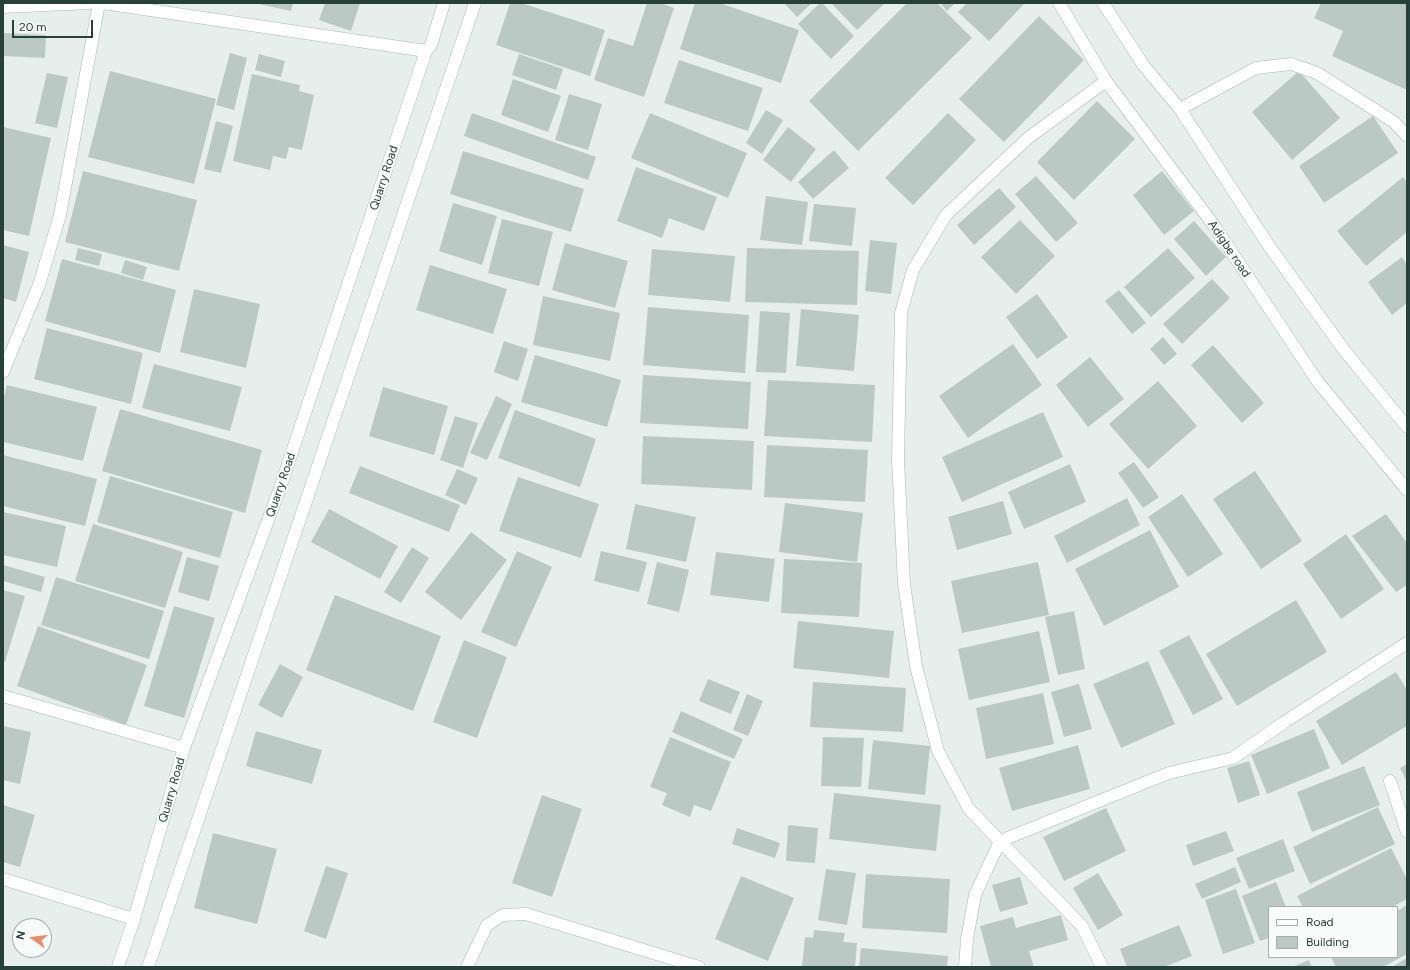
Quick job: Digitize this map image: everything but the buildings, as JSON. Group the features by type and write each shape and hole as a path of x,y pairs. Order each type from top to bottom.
{"main road":[{"path":"3,7 89,3"},
{"path":"3,372 39,285 60,215 99,3"},
{"path":"103,3 426,51"},
{"name":"Quarry Road","path":"118,967 134,919 184,748 281,485 426,51 431,45 444,3"},
{"path":"148,967 475,3"},
{"name":"Adigbe road","path":"1059,3 1106,81 1215,227 1318,382 1407,490"},
{"path":"1103,3 1144,66 1180,109 1273,252 1344,350 1407,427"},
{"path":"1180,109 1256,68 1291,64 1317,73 1394,122 1407,136"},
{"path":"1102,967 1082,926 969,809 938,751 916,666 904,584 899,467 901,313 913,270 946,215 1028,138 1106,81"},
{"path":"965,967 967,939 975,895 1000,841 1169,773 1234,758 1283,723 1407,643"},
{"path":"3,696 184,748"},
{"path":"1390,781 1407,832"},
{"path":"3,879 134,919"},
{"path":"467,967 487,926 502,915 526,914 699,967"}]}
